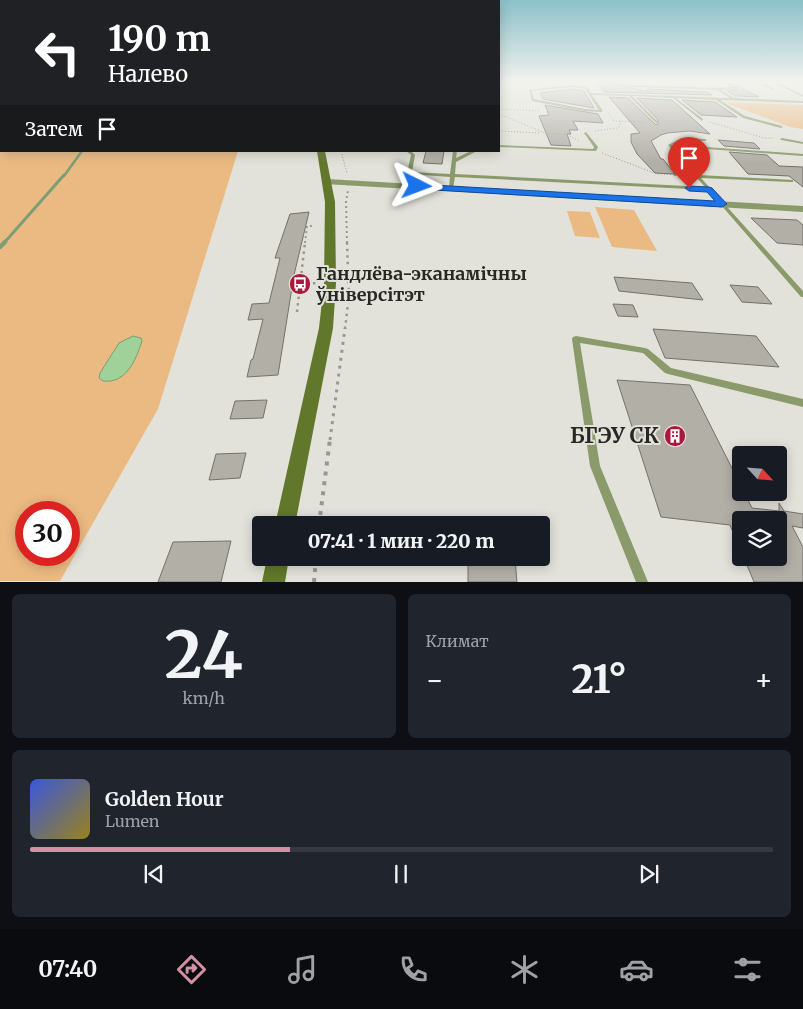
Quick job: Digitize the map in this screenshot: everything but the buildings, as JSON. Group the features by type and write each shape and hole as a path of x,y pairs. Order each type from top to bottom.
{"main road":[{"path":"287,516 326,328 330,283 330,202 321,152"},
{"path":"273,582 276,566"}],"street":[{"path":"327,182 803,209"}],"lane":[{"path":"581,109 601,111 600,109"},
{"path":"643,109 656,122"},
{"path":"689,109 702,120"},
{"path":"732,109 744,117 781,127"},
{"path":"500,146 595,150 596,147 586,133"},
{"path":"705,140 682,139 670,145 803,295"},
{"path":"782,139 803,144"},
{"path":"707,148 803,155"},
{"path":"409,152 413,155 409,174 709,189"},
{"path":"451,188 455,152"},
{"path":"454,160 473,152"},
{"path":"698,176 791,182"},
{"path":"642,582 595,466 576,339 645,351 668,370 803,403"}],"path":[{"path":"702,120 764,138 782,139"},
{"path":"586,133 617,128 620,126 620,121"},
{"path":"500,131 545,133"},
{"path":"297,312 307,226 312,226"},
{"path":"300,284 330,283"},
{"path":"314,582 315,566"}],"shaded area":[{"path":"742,109 803,109 803,129 790,127"},
{"path":"0,152 238,152 158,409 80,546 80,501 15,501 15,566 69,566 60,581 0,581"},
{"path":"595,207 634,210 657,251 612,247"},
{"path":"567,211 590,212 600,238 575,236"},
{"path":"133,336 141,338 142,341 137,356 129,369 118,379 103,381 99,378 100,373 119,343"}],"waterway":[{"path":"64,176 81,152"},
{"path":"4,243 64,175"},
{"path":"0,247 4,243"}],"place":[{"name":"Гандлёва-эканамічны ўніверсітэт","path":"300,284"},
{"name":"БГЭУ СК","path":"675,436"}],"route":[{"path":"417,186 722,204 709,189 689,188"}]}
